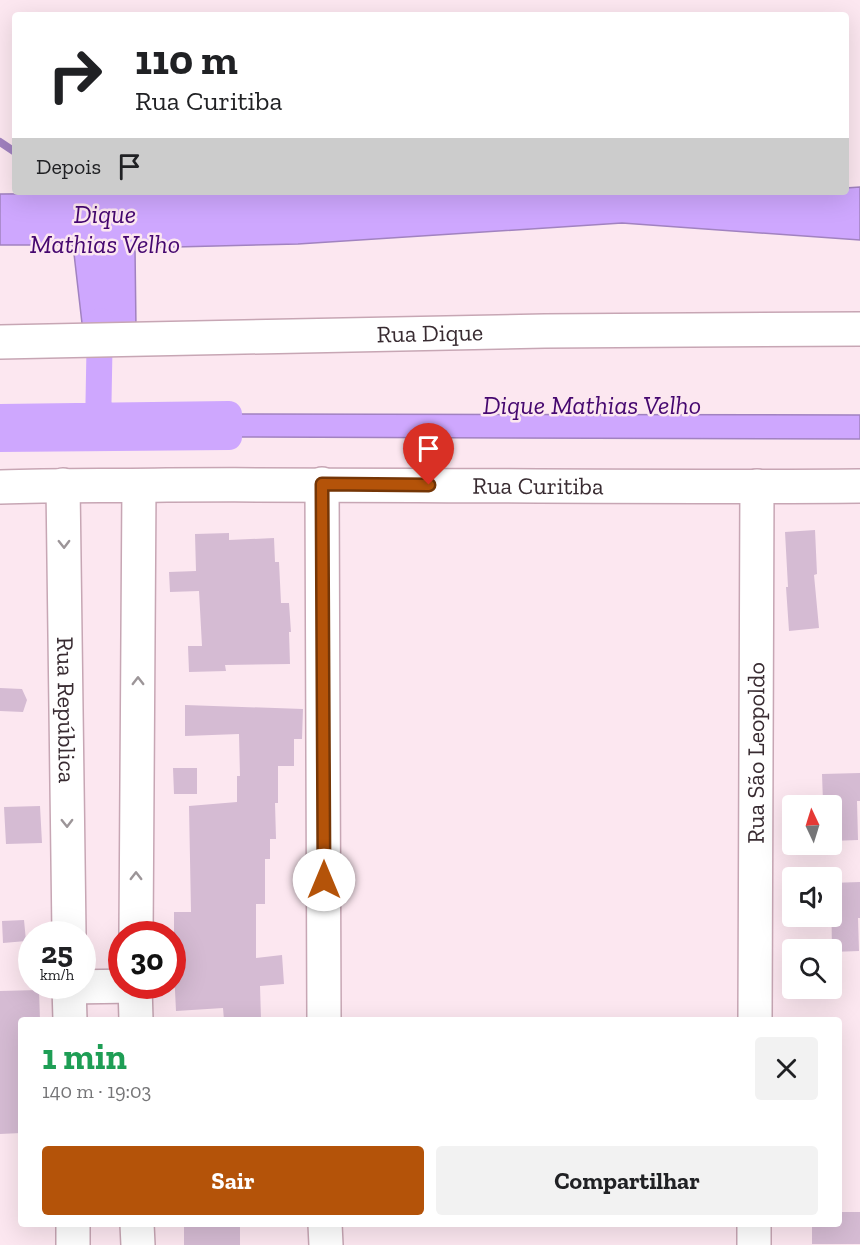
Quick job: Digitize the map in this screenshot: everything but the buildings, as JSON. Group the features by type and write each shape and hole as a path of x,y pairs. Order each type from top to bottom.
{"street":[{"name":"Rua Dique","path":"0,342 545,331 860,330"},
{"name":"Rua Curitiba","path":"0,487 322,484 860,486"},
{"path":"322,484 324,1017"},
{"name":"Rua República","path":"63,485 69,921"},
{"path":"136,921 139,486"},
{"name":"Rua São Leopoldo","path":"755,1017 757,486"},
{"path":"69,999 70,1017"},
{"path":"135,999 136,1017"},
{"path":"73,1227 73,1245"},
{"path":"137,1227 138,1245"},
{"path":"325,1227 326,1245"},
{"path":"754,1227 754,1245"}],"water":[{"name":"Dique Mathias Velho","path":"860,187 860,240 622,223 298,244 135,248 136,329 83,332 73,245 0,245 0,194 849,195 849,188"},
{"path":"229,414 860,415 860,439 229,437"}],"waterway":[{"path":"0,142 12,150"},
{"path":"98,429 100,321"},
{"name":"Dique Mathias Velho","path":"0,417 229,414 229,437 0,439"},
{"name":"Dique Mathias Velho","path":"0,428 98,429 238,426"}],"route":[{"path":"324,880 322,484 429,485"}]}
